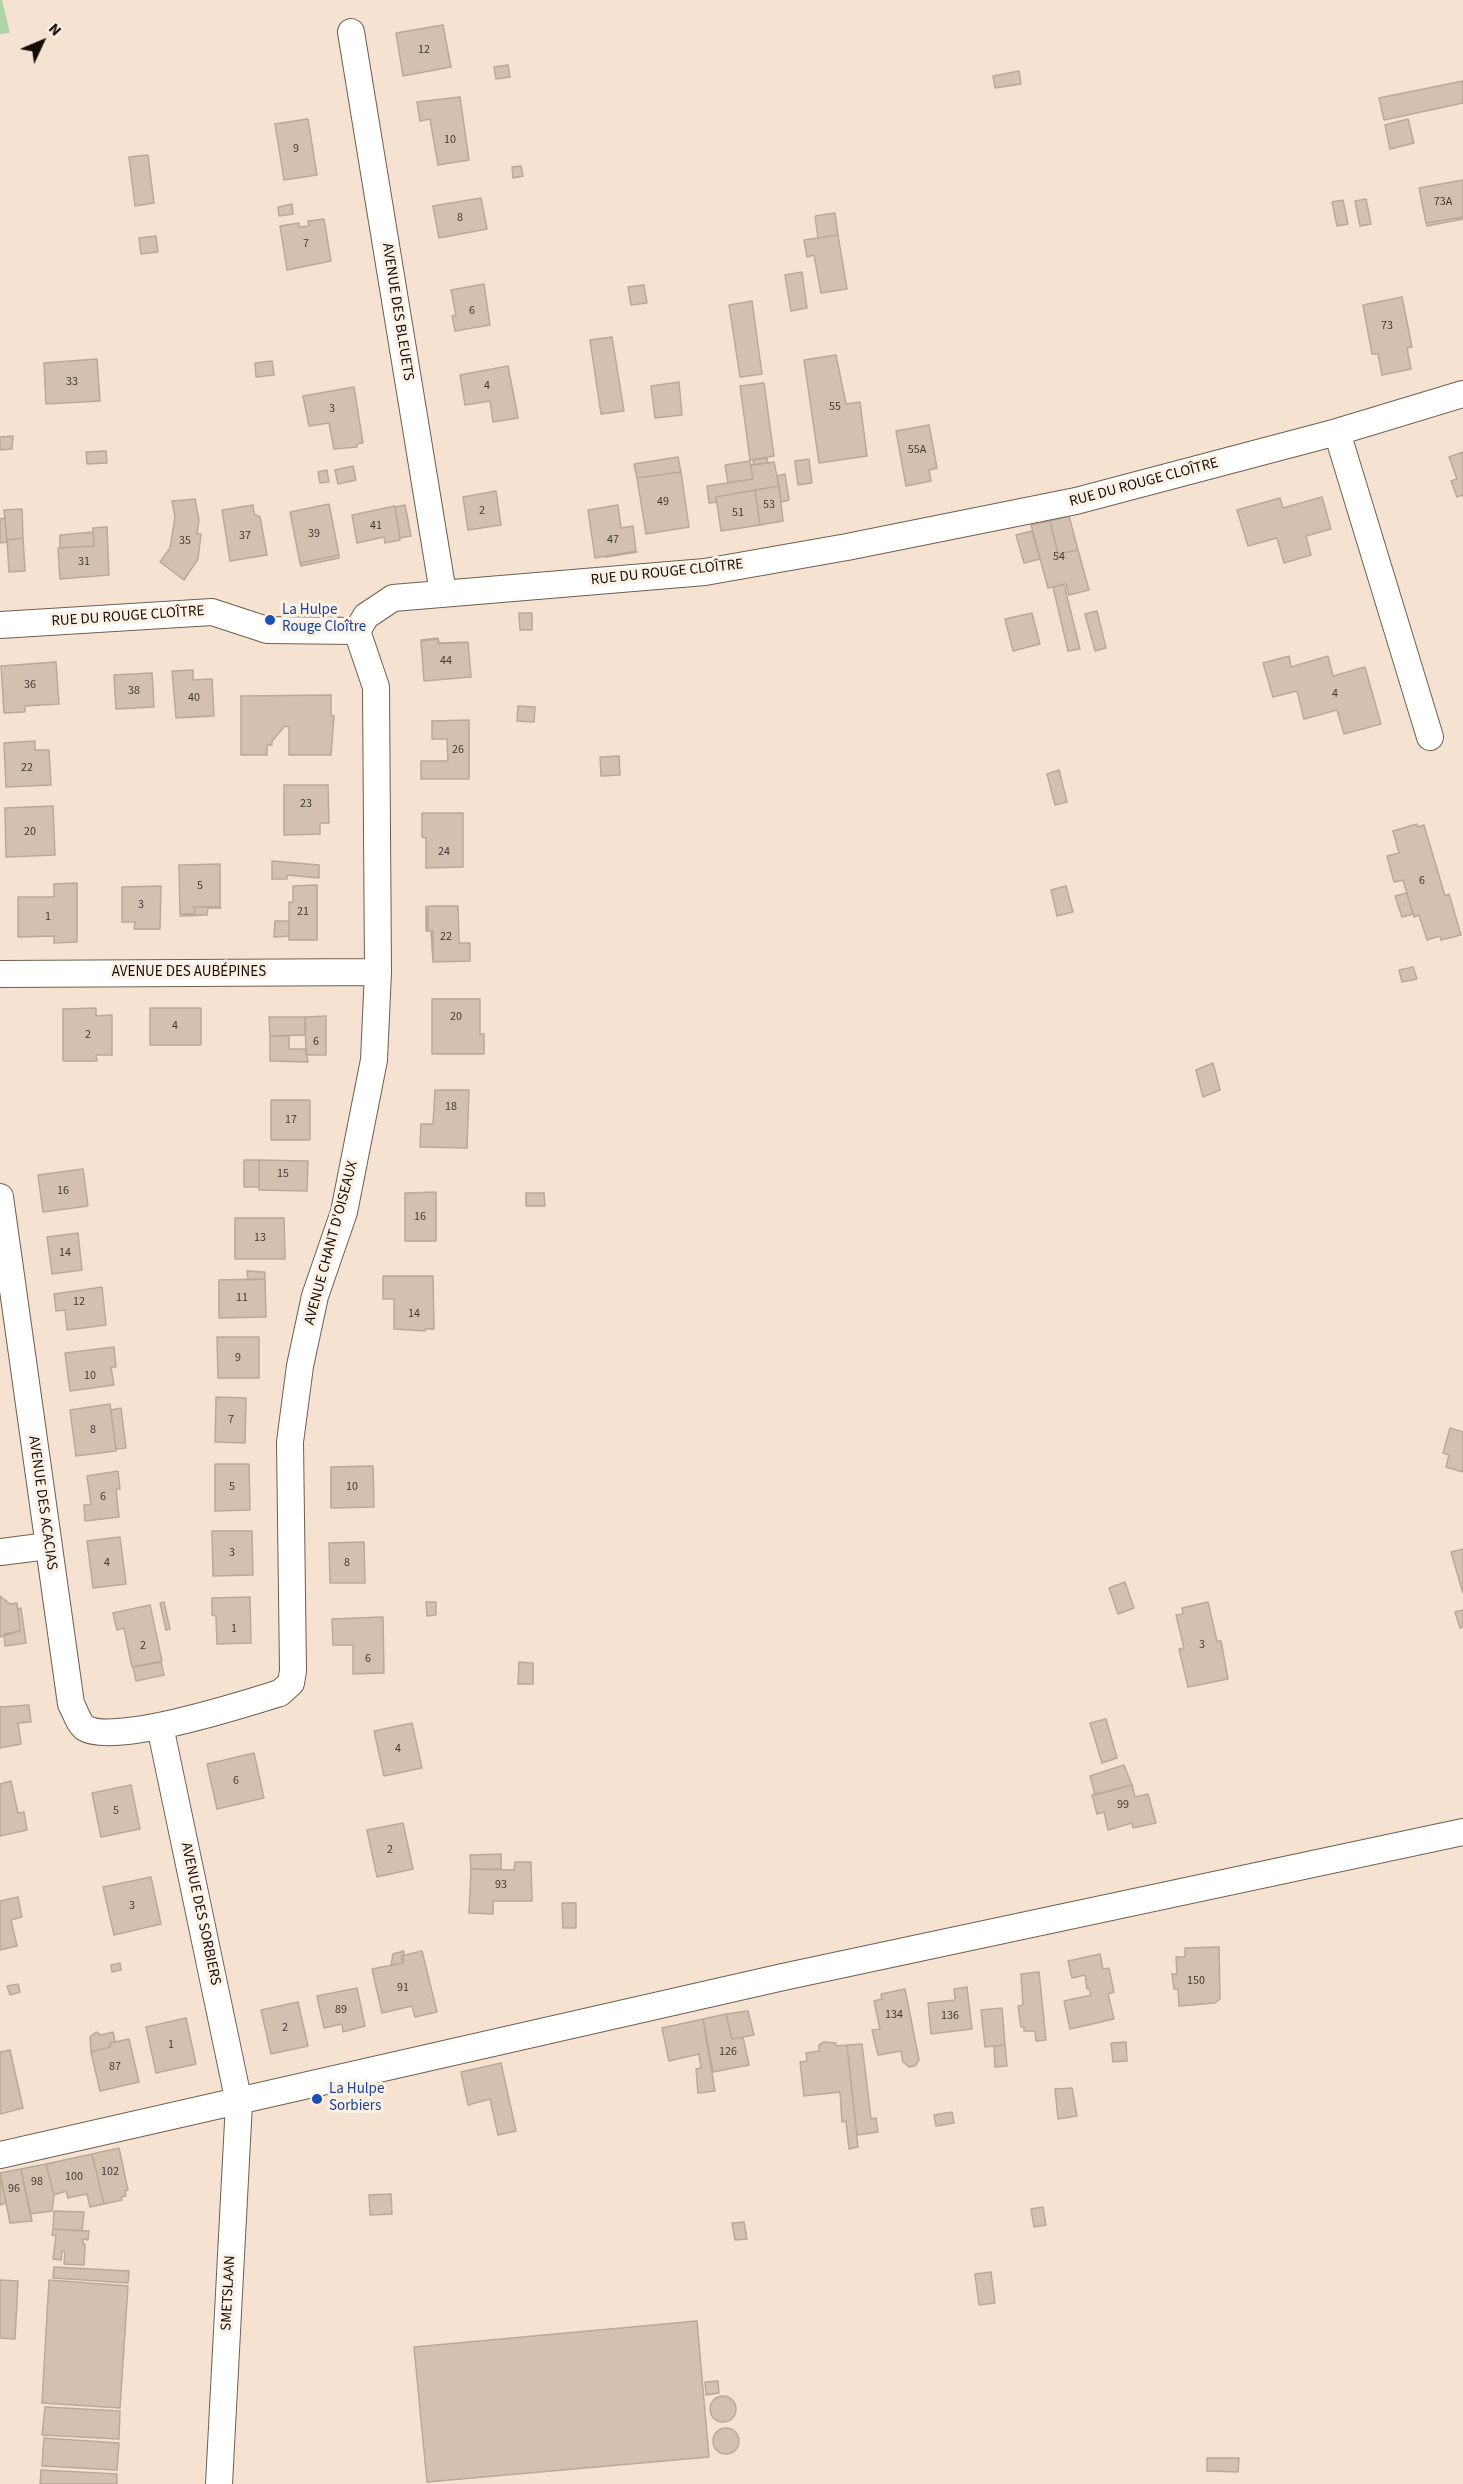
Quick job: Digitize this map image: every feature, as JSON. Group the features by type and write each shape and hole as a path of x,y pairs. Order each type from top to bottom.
{"street":[{"name":"AVENUE DES BLEUETS","path":"351,32 443,593"},
{"name":"RUE DU ROUGE CLOÎTRE","path":"0,625 212,612 267,630 357,632 366,616 393,598 705,572 847,547 1076,501 1337,432 1463,394"},
{"path":"1337,432 1430,737"},
{"name":"AVENUE CHANT D'OISEAUX","path":"160,1726 250,1703 280,1693 291,1683 293,1671 290,1442 300,1366 315,1296 344,1212 374,1060 378,972 376,687 357,632"},
{"name":"AVENUE DES AUBÉPINES","path":"0,974 378,972"},
{"name":"AVENUE DES ACACIAS","path":"0,1197 71,1704 84,1727 101,1734 160,1726"},
{"path":"0,1552 48,1546"},
{"name":"AVENUE DES SORBIERS","path":"160,1726 239,2103"},
{"path":"0,2156 783,1977 1463,1832"},
{"name":"SMETSLAAN","path":"219,2484 239,2103"}],"green space":[{"path":"0,0 2,0 10,33 0,34"}],"building":[{"path":"443,25 451,67 403,76 396,33"},
{"path":"508,65 510,77 496,79 494,67"},
{"path":"1019,71 1021,84 995,88 993,76"},
{"path":"1463,81 1463,103 1384,120 1379,98"},
{"path":"460,97 469,160 438,165 430,119 420,121 417,102"},
{"path":"308,119 317,175 284,180 275,124"},
{"path":"1408,119 1414,143 1390,149 1385,125"},
{"path":"148,155 154,203 135,206 129,157"},
{"path":"521,166 523,176 513,178 512,167"},
{"path":"1463,180 1463,217 1426,223 1419,188"},
{"path":"481,198 487,229 439,238 433,206"},
{"path":"1366,199 1371,224 1360,226 1355,201"},
{"path":"1343,200 1348,224 1337,226 1332,202"},
{"path":"292,204 293,214 279,216 278,207"},
{"path":"835,213 838,235 818,238 815,216"},
{"path":"1463,217 1463,219 1427,226 1426,223"},
{"path":"324,219 331,261 287,270 280,226 299,223 299,227 309,226 308,221"},
{"path":"838,235 847,289 821,293 814,255 807,257 804,240"},
{"path":"156,236 158,252 141,254 139,238"},
{"path":"802,272 807,308 791,311 785,275"},
{"path":"484,284 490,325 455,331 452,316 456,315 451,290"},
{"path":"644,285 647,303 631,305 628,287"},
{"path":"1402,297 1412,347 1407,348 1411,369 1382,375 1378,354 1372,354 1363,305"},
{"path":"752,301 762,374 740,377 729,305"},
{"path":"612,337 624,411 601,414 590,340"},
{"path":"836,355 846,404 860,402 867,456 819,463 804,360"},
{"path":"97,359 100,401 46,404 44,363"},
{"path":"272,361 274,375 256,377 255,363"},
{"path":"508,366 518,418 493,422 490,401 465,405 460,375"},
{"path":"679,382 682,415 655,418 651,386"},
{"path":"764,383 774,456 750,460 740,386"},
{"path":"354,387 363,443 357,444 357,447 334,449 329,423 309,426 303,396"},
{"path":"929,425 937,468 929,470 931,481 906,486 896,431"},
{"path":"13,436 12,449 0,450 0,437"},
{"path":"106,451 107,463 87,464 86,452"},
{"path":"1463,452 1463,497 1462,495 1457,497 1451,481 1457,479 1449,457"},
{"path":"678,457 681,472 637,478 634,464"},
{"path":"767,458 768,463 754,465 753,460"},
{"path":"809,459 812,483 798,485 795,461"},
{"path":"750,461 753,479 728,483 725,465"},
{"path":"774,462 779,486 716,497 716,502 709,503 707,486 753,479 751,465"},
{"path":"353,466 356,480 338,484 335,470"},
{"path":"327,470 329,482 320,483 318,472"},
{"path":"681,472 689,527 646,534 637,478"},
{"path":"785,474 789,500 781,502 777,476"},
{"path":"779,486 783,521 760,525 755,490"},
{"path":"755,490 760,525 721,531 716,497"},
{"path":"496,491 501,525 468,530 463,497"},
{"path":"1322,497 1331,529 1306,536 1311,555 1284,563 1277,538 1248,546 1237,510 1280,498 1283,508"},
{"path":"195,499 199,520 197,534 201,534 198,559 184,580 160,562 170,548 175,517 172,501"},
{"path":"329,504 339,555 300,563 290,512"},
{"path":"253,505 254,514 260,517 267,555 230,561 222,510"},
{"path":"405,505 411,536 400,538 395,507"},
{"path":"618,505 621,528 633,526 636,551 595,558 588,510"},
{"path":"395,506 400,540 385,543 384,537 357,543 352,515"},
{"path":"22,509 23,538 7,540 4,510"},
{"path":"1069,516 1078,550 1058,554 1050,521"},
{"path":"5,518 7,542 0,543 0,519"},
{"path":"1050,521 1058,554 1078,550 1089,590 1069,595 1066,584 1048,588 1031,525"},
{"path":"107,527 109,575 60,579 58,548 94,546 93,528"},
{"path":"1032,531 1040,559 1024,563 1016,535"},
{"path":"93,532 94,546 60,548 60,535"},
{"path":"23,538 25,571 9,572 7,540"},
{"path":"637,552 606,557 609,556"},
{"path":"339,555 339,558 301,566 300,563"},
{"path":"1064,584 1080,649 1068,651 1053,587"},
{"path":"1097,611 1106,648 1095,651 1085,614"},
{"path":"519,613 532,613 532,630 520,630"},
{"path":"1032,613 1040,644 1013,651 1005,619"},
{"path":"438,638 439,643 468,642 438,644 438,639 421,640"},
{"path":"438,639 438,644 468,642 471,677 424,681 421,641"},
{"path":"1289,656 1291,667 1328,656 1333,676 1365,667 1381,724 1344,734 1337,710 1304,719 1297,691 1273,697 1263,663"},
{"path":"56,662 59,704 25,706 25,712 4,713 1,666"},
{"path":"193,670 193,680 212,679 214,716 176,718 172,671"},
{"path":"152,673 154,707 116,709 114,675"},
{"path":"331,695 331,715 334,716 331,755 289,755 289,727 285,726 272,741 272,745 267,745 267,755 241,755 241,696"},
{"path":"518,706 535,707 534,722 517,721"},
{"path":"469,720 469,779 421,779 421,761 448,761 447,739 432,739 432,721"},
{"path":"35,741 35,750 49,750 51,785 6,787 4,743"},
{"path":"619,756 620,775 601,776 600,757"},
{"path":"1059,770 1067,802 1055,805 1047,774"},
{"path":"284,785 328,785 329,823 320,823 320,834 284,835"},
{"path":"53,806 55,855 6,857 5,808"},
{"path":"422,813 463,813 463,867 426,868 426,838 422,837"},
{"path":"1417,824 1418,827 1424,825 1445,896 1449,894 1461,935 1441,940 1440,936 1427,940 1419,915 1414,917 1403,880 1394,882 1387,856 1399,853 1393,831"},
{"path":"272,861 319,865 319,878 287,875 287,879 272,879"},
{"path":"220,864 220,907 194,907 195,914 180,914 179,865"},
{"path":"77,883 77,942 54,943 54,936 18,937 18,897 54,897 54,884"},
{"path":"317,885 317,940 289,940 289,902 293,902 293,886"},
{"path":"161,886 160,929 134,929 135,922 122,922 122,887"},
{"path":"1066,886 1073,912 1057,916 1051,890"},
{"path":"1407,893 1413,914 1402,917 1395,896"},
{"path":"426,906 428,931 426,931"},
{"path":"428,906 458,906 459,943 470,943 470,961 433,962 433,931 428,931"},
{"path":"194,907 221,908 208,908 207,915 180,916 195,914"},
{"path":"275,921 289,921 289,936 274,937"},
{"path":"431,931 433,931 433,962"},
{"path":"1413,967 1417,979 1402,982 1399,970"},
{"path":"432,999 480,999 480,1034 484,1034 484,1054 432,1054"},
{"path":"96,1008 96,1016 112,1015 112,1055 96,1055 97,1061 63,1061 63,1009"},
{"path":"150,1008 201,1008 201,1045 150,1045"},
{"path":"326,1016 326,1055 306,1055 305,1017"},
{"path":"269,1017 305,1017 305,1035 270,1036"},
{"path":"270,1036 289,1036 289,1049 306,1049 308,1062 270,1061"},
{"path":"1213,1063 1220,1090 1203,1097 1196,1070"},
{"path":"435,1090 469,1090 467,1148 420,1147 421,1124 433,1124"},
{"path":"271,1100 310,1100 310,1140 271,1140"},
{"path":"244,1160 259,1160 259,1187 244,1187"},
{"path":"259,1160 308,1161 307,1191 259,1190"},
{"path":"83,1169 88,1206 43,1212 38,1175"},
{"path":"436,1192 436,1241 405,1241 405,1193"},
{"path":"526,1193 544,1193 545,1206 526,1206"},
{"path":"235,1218 284,1218 285,1259 235,1259"},
{"path":"78,1233 82,1270 52,1274 47,1237"},
{"path":"247,1271 265,1272 265,1279 248,1280"},
{"path":"383,1276 433,1276 434,1329 425,1329 425,1331 394,1329 394,1299 383,1299"},
{"path":"265,1279 266,1317 219,1318 219,1280"},
{"path":"102,1287 106,1325 67,1330 65,1310 56,1311 54,1294"},
{"path":"217,1337 259,1337 259,1378 218,1378"},
{"path":"114,1347 116,1367 111,1367 114,1385 70,1391 65,1353"},
{"path":"216,1397 246,1398 245,1443 215,1442"},
{"path":"110,1404 116,1451 76,1456 70,1410"},
{"path":"121,1408 126,1448 116,1449 111,1410"},
{"path":"1450,1428 1463,1432 1463,1472 1446,1467 1449,1455 1443,1453"},
{"path":"215,1464 249,1464 250,1510 215,1511"},
{"path":"373,1466 374,1507 331,1508 331,1467"},
{"path":"118,1471 120,1489 116,1489 119,1517 85,1521 84,1505 91,1505 87,1476"},
{"path":"212,1531 252,1531 253,1575 213,1576"},
{"path":"120,1537 126,1584 93,1588 87,1541"},
{"path":"364,1542 365,1583 330,1583 329,1543"},
{"path":"1463,1549 1463,1593 1451,1552"},
{"path":"1125,1582 1134,1608 1118,1614 1109,1588"},
{"path":"0,1596 10,1604 17,1603 20,1631 0,1637"},
{"path":"250,1597 251,1643 217,1644 216,1616 212,1615 212,1598"},
{"path":"164,1602 170,1629 166,1630 160,1603"},
{"path":"426,1602 436,1602 436,1615 427,1616"},
{"path":"1208,1602 1217,1641 1221,1641 1228,1679 1188,1687 1179,1649 1184,1648 1176,1615 1183,1614 1182,1608"},
{"path":"150,1605 162,1661 132,1667 124,1628 117,1630 113,1613"},
{"path":"21,1608 26,1643 5,1646 4,1634 20,1631 18,1609"},
{"path":"1463,1610 1463,1627 1460,1628 1455,1612"},
{"path":"383,1617 384,1673 353,1674 353,1645 333,1645 332,1619"},
{"path":"161,1662 164,1675 136,1681 133,1667"},
{"path":"519,1662 533,1663 533,1684 518,1684"},
{"path":"29,1705 31,1722 18,1723 21,1744 0,1748 0,1707"},
{"path":"1106,1719 1117,1758 1102,1763 1090,1723"},
{"path":"412,1723 422,1768 384,1776 374,1731"},
{"path":"254,1753 264,1798 217,1809 207,1764"},
{"path":"1124,1765 1132,1785 1095,1795 1090,1776"},
{"path":"11,1781 18,1813 24,1812 27,1830 0,1836 0,1784"},
{"path":"131,1785 140,1829 101,1837 92,1793"},
{"path":"1132,1785 1135,1797 1148,1794 1156,1823 1133,1828 1132,1823 1108,1830 1104,1812 1097,1814 1092,1795"},
{"path":"403,1823 413,1869 377,1877 367,1830"},
{"path":"501,1854 501,1869 471,1869 470,1855"},
{"path":"515,1862 531,1862 532,1901 493,1901 493,1914 469,1913 471,1869 514,1870"},
{"path":"151,1877 161,1924 114,1935 103,1887"},
{"path":"18,1897 22,1917 11,1920 17,1946 0,1950 0,1901"},
{"path":"562,1903 576,1903 576,1928 563,1928"},
{"path":"1219,1947 1220,1999 1215,2003 1179,2006 1178,1989 1174,1989 1172,1974 1177,1974 1176,1957 1185,1957 1185,1948"},
{"path":"404,1951 403,1963 391,1965 393,1954"},
{"path":"422,1951 437,2012 415,2017 412,2006 382,2013 372,1969 403,1963 401,1956"},
{"path":"1100,1954 1103,1969 1109,1968 1114,1992 1108,1994 1114,2019 1070,2029 1064,2001 1091,1995 1089,1988 1087,1989 1085,1975 1072,1978 1068,1961"},
{"path":"120,1963 121,1970 112,1972 111,1965"},
{"path":"1039,1972 1046,2040 1036,2041 1035,2031 1024,2031 1024,2027 1021,2027 1018,2006 1023,2005 1021,1974"},
{"path":"18,1984 20,1992 10,1995 7,1986"},
{"path":"967,1987 972,2029 931,2034 928,2003 955,2000 954,1989"},
{"path":"357,1988 365,2026 343,2032 342,2024 324,2028 317,1996"},
{"path":"905,1989 919,2060 915,2066 909,2067 903,2062 901,2051 878,2055 872,2030 880,2029 874,2001 882,1999 881,1994"},
{"path":"298,2002 308,2046 271,2054 261,2010"},
{"path":"1002,2008 1005,2045 985,2047 981,2010"},
{"path":"748,2011 754,2035 732,2039 726,2014"},
{"path":"726,2014 732,2039 743,2037 749,2065 713,2072 703,2019"},
{"path":"186,2018 196,2064 156,2073 146,2027"},
{"path":"703,2019 715,2091 698,2093 696,2069 701,2068 699,2054 669,2061 662,2028"},
{"path":"96,2032 101,2035 113,2032 115,2042 110,2043 110,2047 91,2052 90,2037"},
{"path":"129,2039 139,2082 100,2091 91,2052 110,2047 110,2043"},
{"path":"824,2042 836,2043 836,2046 847,2045 858,2147 849,2149 846,2121 842,2122 840,2092 804,2096 800,2062 807,2061 806,2053 819,2051 819,2045"},
{"path":"1126,2042 1127,2061 1113,2062 1111,2043"},
{"path":"862,2044 871,2119 876,2118 878,2132 857,2135 847,2045"},
{"path":"1005,2045 1007,2066 995,2067 994,2046"},
{"path":"10,2050 23,2108 0,2114 0,2052"},
{"path":"501,2063 516,2131 498,2135 490,2099 468,2105 461,2072"},
{"path":"1072,2088 1077,2116 1058,2119 1055,2089"},
{"path":"952,2112 954,2123 936,2126 934,2115"},
{"path":"119,2148 128,2190 125,2191 126,2196 121,2197 122,2200 104,2204 92,2154"},
{"path":"92,2154 104,2204 90,2207 87,2194 68,2198 66,2191 54,2195 46,2164"},
{"path":"46,2164 54,2195 52,2211 30,2214 21,2169"},
{"path":"21,2169 32,2221 10,2223 0,2173"},
{"path":"0,2175 6,2203 0,2205"},
{"path":"391,2194 392,2214 370,2215 369,2195"},
{"path":"1043,2207 1046,2225 1034,2227 1031,2209"},
{"path":"54,2211 84,2212 82,2231 53,2229"},
{"path":"744,2222 747,2239 735,2240 732,2223"},
{"path":"53,2229 89,2231 88,2240 83,2239 83,2244 85,2244 84,2265 64,2264 65,2252 62,2251 61,2260 53,2259 56,2236 52,2235"},
{"path":"54,2267 129,2271 128,2283 53,2278"},
{"path":"991,2272 995,2303 979,2305 975,2274"},
{"path":"0,2280 18,2281 15,2339 0,2338"},
{"path":"49,2280 128,2286 120,2408 42,2403"},
{"path":"697,2321 709,2457 427,2482 414,2347"},
{"path":"718,2381 719,2393 706,2395 705,2382"},
{"path":"723,2396 732,2400 736,2409 732,2418 723,2422 714,2418 710,2409 714,2400"},
{"path":"45,2407 120,2411 119,2439 42,2435"},
{"path":"726,2428 735,2432 739,2441 735,2450 726,2454 717,2450 713,2441 717,2432"},
{"path":"44,2438 119,2443 117,2470 42,2466"},
{"path":"1207,2458 1239,2458 1238,2472 1207,2471"},
{"path":"41,2470 117,2474 117,2484 40,2484"}],"place":[{"name":"La Hulpe Rouge Cloître","path":"270,620"},
{"name":"La Hulpe Sorbiers","path":"317,2099"}]}
